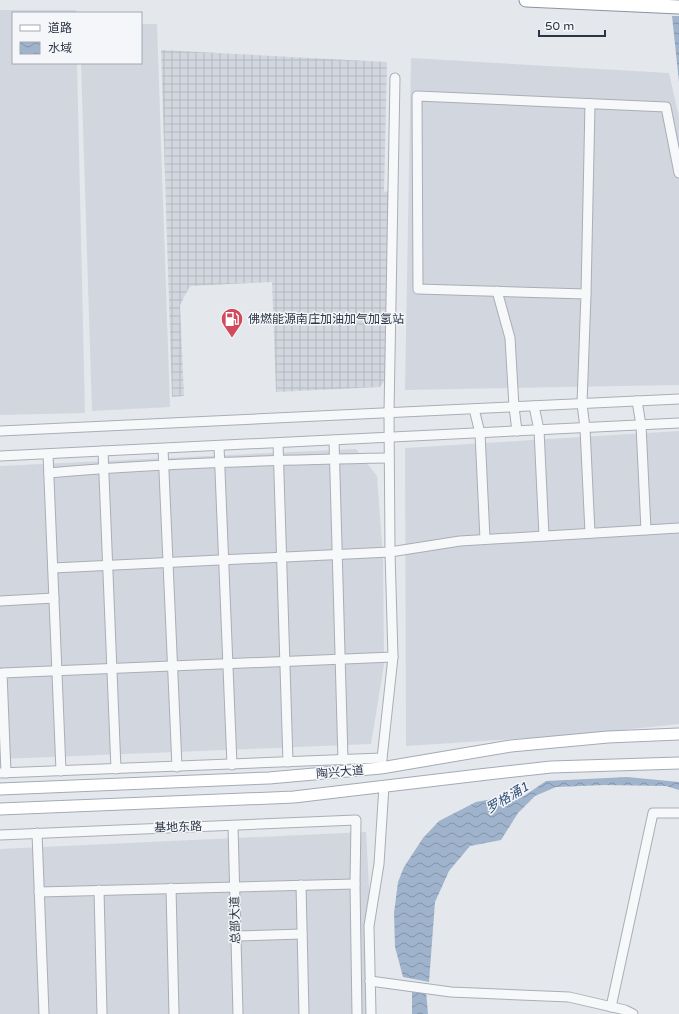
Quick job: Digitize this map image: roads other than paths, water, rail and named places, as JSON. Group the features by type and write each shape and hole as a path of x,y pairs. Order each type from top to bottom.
{"highway":[{"path":"526,0 679,7"}],"main road":[{"name":"陶兴大道","path":"0,789 269,778 511,746 608,737 679,734"},
{"name":"陶兴大道","path":"0,809 294,797 551,767 679,763"}],"street":[{"path":"393,657 2,673 3,773 344,760 382,763 393,657 390,552 389,413 396,78"},
{"path":"586,294 418,289 418,96 666,107 679,174"},
{"path":"590,104 582,404 590,533"},
{"path":"497,291 510,338 517,431"},
{"path":"0,431 679,399"},
{"path":"637,401 641,425 646,530"},
{"path":"534,406 539,430 544,536"},
{"path":"474,409 480,433 485,539"},
{"path":"0,456 679,423"},
{"path":"334,440 344,760"},
{"path":"278,443 288,762"},
{"path":"219,446 232,765"},
{"path":"163,449 177,767"},
{"path":"104,451 116,769"},
{"path":"48,454 61,771"},
{"path":"49,473 164,465 279,460 390,458"},
{"path":"53,568 390,552 460,541 679,528"},
{"path":"0,601 54,598"},
{"path":"371,1014 369,926 379,864 384,786"},
{"path":"611,1007 653,813 679,813"},
{"name":"基地东路","path":"0,835 356,820 355,884"},
{"name":"总部大道","path":"233,826 238,1014"},
{"path":"37,833 44,1014"},
{"path":"39,892 355,884 357,1014"},
{"path":"301,885 304,1014"},
{"path":"171,888 174,1014"},
{"path":"99,890 102,1014"},
{"path":"236,936 302,934"},
{"path":"370,980 451,992 569,997 625,1010 633,1014"}],"water":[{"path":"672,16 679,16 679,82"},
{"name":"罗格涌1","path":"627,777 679,782 679,790 666,786 605,785 556,787 535,796 518,813 501,840 470,846 449,871 435,902 429,982 403,977 395,947 394,913 398,882 404,867 423,838 439,821 476,802 508,796 524,796 546,781"},
{"path":"412,990 426,991 428,1014 412,1014"}],"place":[{"name":"佛燃能源南庄加油加气加氢站","path":"232,338"}]}
